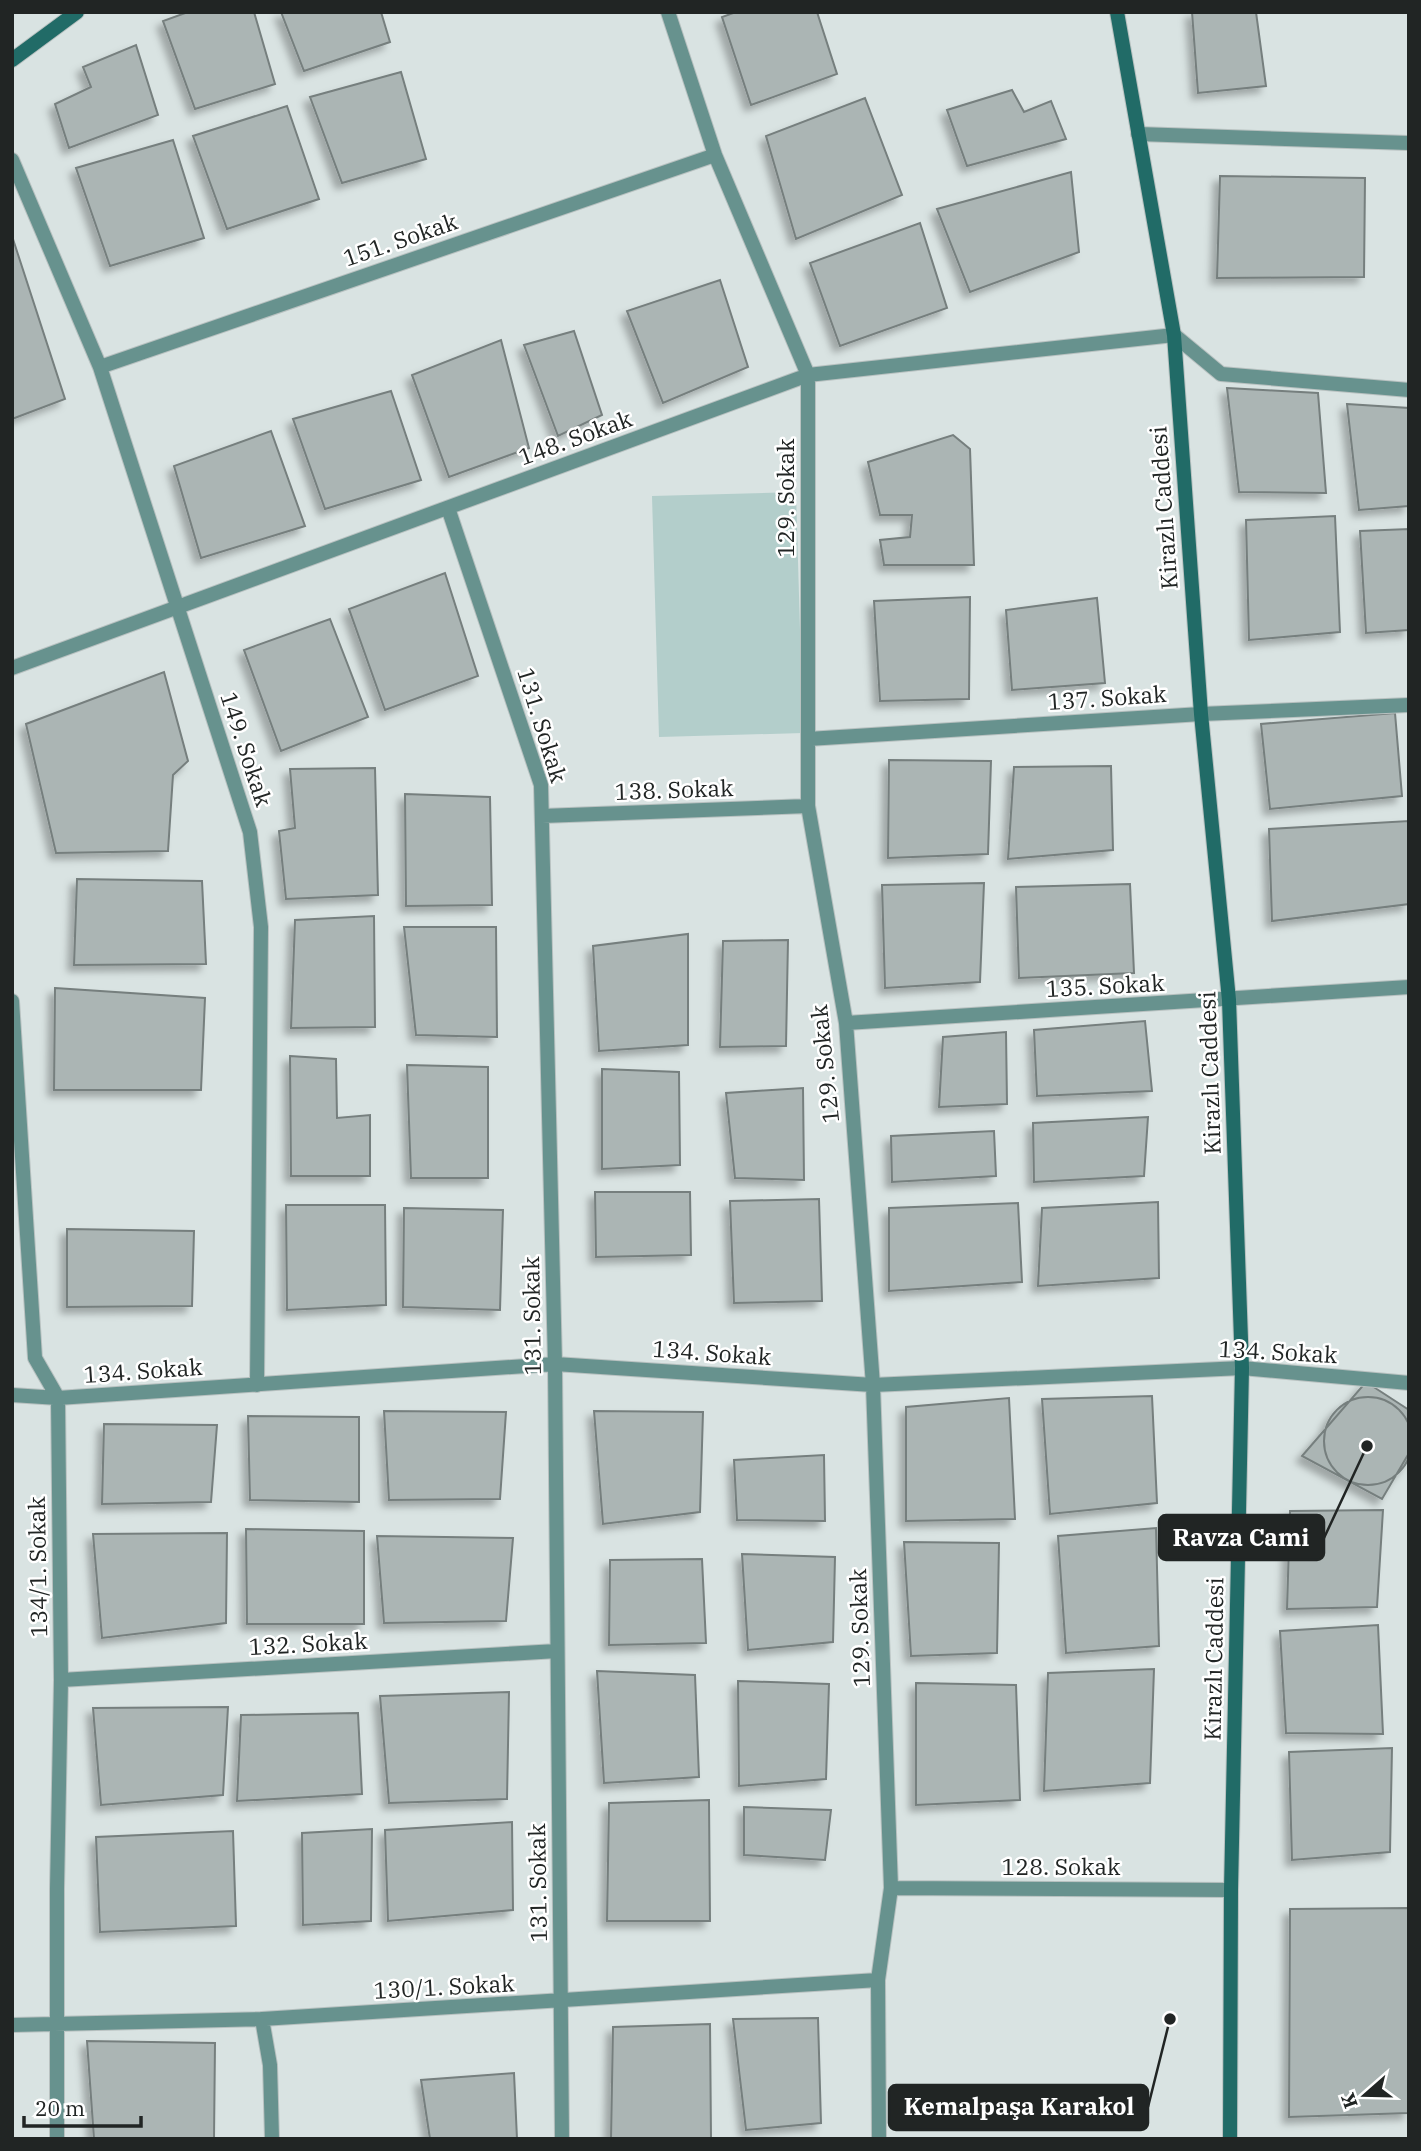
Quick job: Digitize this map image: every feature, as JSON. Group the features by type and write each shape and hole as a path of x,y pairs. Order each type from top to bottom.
{"main road":[{"path":"12,60 77,12"},
{"name":"Kirazlı Caddesi","path":"1116,12 1174,335 1200,714 1229,1000 1242,1368 1231,1890 1230,2139"}],"street":[{"name":"129. Sokak","path":"668,12 715,155 808,375 808,806 846,1023 873,1385 891,1888 878,1980 879,2139"},
{"path":"1138,134 1409,143"},
{"name":"151. Sokak","path":"100,367 715,155"},
{"name":"149. Sokak","path":"12,160 100,367 250,832 261,927 257,1385"},
{"path":"1174,335 1221,374 1409,390"},
{"name":"148. Sokak","path":"12,668 808,375 1174,335"},
{"name":"131. Sokak","path":"448,508 541,785 555,1364 562,2139"},
{"name":"137. Sokak","path":"808,739 1200,714 1409,705"},
{"name":"138. Sokak","path":"542,816 808,806"},
{"name":"135. Sokak","path":"846,1023 1409,987"},
{"name":"134/1. Sokak","path":"12,1001 35,1357 58,1398 61,1680 57,1889 57,2139"},
{"name":"134. Sokak","path":"12,1395 58,1398 555,1364 873,1385 1242,1368 1409,1383"},
{"name":"132. Sokak","path":"61,1680 557,1651"},
{"name":"128. Sokak","path":"891,1888 1231,1890"},
{"name":"130/1. Sokak","path":"12,2025 262,2019 878,1980"},
{"path":"262,2019 270,2065 272,2139"}],"shaded area":[{"path":"796,492 803,733 659,737 652,496"}],"building":[{"path":"188,12 254,12 275,84 195,109 163,21"},
{"path":"281,12 381,12 390,42 304,71"},
{"path":"736,12 817,12 837,74 751,105 722,17"},
{"path":"1192,12 1256,12 1266,86 1198,93"},
{"path":"136,45 158,115 69,148 55,104 91,87 83,67"},
{"path":"401,72 426,159 342,183 310,97"},
{"path":"1012,90 1024,112 1051,101 1066,139 967,166 947,110"},
{"path":"865,98 902,195 796,239 766,136"},
{"path":"287,106 319,199 227,229 193,136"},
{"path":"173,140 204,238 110,266 76,168"},
{"path":"1071,172 1079,252 970,292 937,209"},
{"path":"1220,176 1365,178 1364,277 1217,278"},
{"path":"920,223 947,308 840,346 810,263"},
{"path":"12,236 65,399 12,419"},
{"path":"720,280 748,367 663,403 627,311"},
{"path":"574,331 602,415 558,436 524,345"},
{"path":"501,340 529,448 449,477 412,375"},
{"path":"1227,388 1318,393 1326,493 1239,492"},
{"path":"391,391 421,480 325,509 293,419"},
{"path":"1347,404 1409,408 1409,506 1359,510"},
{"path":"271,431 305,526 201,558 174,466"},
{"path":"953,435 970,449 974,565 884,565 880,540 910,537 912,515 880,515 868,462"},
{"path":"1335,516 1340,632 1249,640 1246,520"},
{"path":"1409,529 1409,630 1366,633 1360,531"},
{"path":"445,573 478,676 385,710 349,609"},
{"path":"970,597 969,699 880,701 874,601"},
{"path":"1097,598 1105,683 1012,690 1006,610"},
{"path":"330,619 368,717 281,751 244,650"},
{"path":"164,672 188,761 173,775 168,851 56,853 26,724"},
{"path":"1395,713 1402,796 1270,809 1261,724"},
{"path":"889,760 991,761 988,854 888,858"},
{"path":"1111,766 1113,850 1008,859 1014,767"},
{"path":"375,768 378,895 286,899 279,831 295,828 290,769"},
{"path":"405,794 490,797 492,905 406,906"},
{"path":"1409,821 1409,904 1272,921 1269,829"},
{"path":"77,879 202,881 206,964 74,965"},
{"path":"984,883 980,982 885,988 882,885"},
{"path":"1130,884 1134,973 1019,978 1016,887"},
{"path":"374,916 375,1027 291,1028 295,920"},
{"path":"404,927 496,927 497,1037 416,1035"},
{"path":"688,934 688,1045 599,1051 593,946"},
{"path":"788,940 786,1046 720,1047 723,941"},
{"path":"55,988 205,998 201,1090 54,1090"},
{"path":"1145,1021 1152,1091 1037,1096 1034,1030"},
{"path":"1006,1032 1007,1104 939,1107 943,1037"},
{"path":"290,1056 336,1059 337,1118 370,1115 370,1176 291,1176"},
{"path":"407,1065 488,1067 488,1178 411,1178"},
{"path":"602,1069 679,1072 680,1165 602,1169"},
{"path":"803,1088 804,1180 735,1178 726,1093"},
{"path":"1148,1117 1144,1176 1034,1182 1033,1123"},
{"path":"994,1131 996,1176 892,1182 891,1136"},
{"path":"595,1192 690,1192 691,1255 596,1257"},
{"path":"819,1199 822,1301 734,1303 730,1201"},
{"path":"1158,1202 1159,1278 1038,1286 1042,1208"},
{"path":"1018,1203 1022,1282 889,1291 889,1208"},
{"path":"286,1205 385,1205 386,1305 287,1310"},
{"path":"404,1208 503,1210 500,1310 403,1307"},
{"path":"67,1229 194,1231 192,1306 67,1307"},
{"path":"1366,1382 1409,1410 1409,1453 1382,1499 1302,1456"},
{"path":"1152,1396 1157,1503 1050,1514 1042,1399"},
{"path":"1368,1397 1385,1401 1399,1410 1408,1424 1412,1441 1408,1458 1399,1472 1385,1481 1368,1485 1351,1481 1337,1472 1328,1458 1324,1441 1328,1424 1337,1410 1351,1401"},
{"path":"1009,1398 1015,1519 906,1521 906,1407"},
{"path":"384,1411 506,1412 500,1499 389,1500"},
{"path":"594,1411 703,1412 700,1512 603,1524"},
{"path":"248,1416 359,1417 359,1502 250,1500"},
{"path":"104,1424 217,1425 211,1502 102,1504"},
{"path":"824,1455 825,1521 737,1520 734,1460"},
{"path":"1383,1510 1377,1607 1287,1609 1290,1511"},
{"path":"1156,1528 1159,1646 1066,1653 1058,1536"},
{"path":"246,1529 364,1531 364,1624 247,1624"},
{"path":"227,1533 226,1623 102,1638 93,1534"},
{"path":"377,1536 513,1538 506,1621 384,1623"},
{"path":"904,1542 999,1543 997,1653 911,1656"},
{"path":"742,1554 835,1557 833,1642 748,1650"},
{"path":"702,1559 706,1643 609,1645 610,1560"},
{"path":"1378,1625 1383,1734 1286,1733 1280,1631"},
{"path":"1154,1669 1150,1783 1044,1791 1048,1673"},
{"path":"597,1671 695,1675 699,1777 604,1783"},
{"path":"738,1681 829,1684 826,1779 739,1786"},
{"path":"916,1683 1016,1685 1020,1800 916,1805"},
{"path":"509,1692 507,1799 389,1803 380,1696"},
{"path":"228,1707 223,1795 101,1805 93,1708"},
{"path":"358,1713 362,1794 237,1801 241,1715"},
{"path":"1392,1748 1390,1852 1292,1860 1289,1752"},
{"path":"709,1800 710,1921 607,1921 609,1803"},
{"path":"744,1807 831,1810 825,1860 744,1855"},
{"path":"512,1822 513,1910 388,1921 385,1830"},
{"path":"372,1829 371,1921 303,1925 302,1833"},
{"path":"233,1831 236,1926 100,1932 96,1837"},
{"path":"1409,1908 1409,2113 1289,2117 1290,1909"},
{"path":"818,2018 821,2123 746,2130 733,2019"},
{"path":"710,2024 711,2138 611,2139 613,2027"},
{"path":"87,2041 215,2043 214,2139 94,2139"},
{"path":"514,2073 517,2139 430,2139 421,2080"}],"place":[{"name":"Ravza Cami","path":"1367,1446"},
{"name":"Kemalpaşa Karakol","path":"1170,2019"}]}
